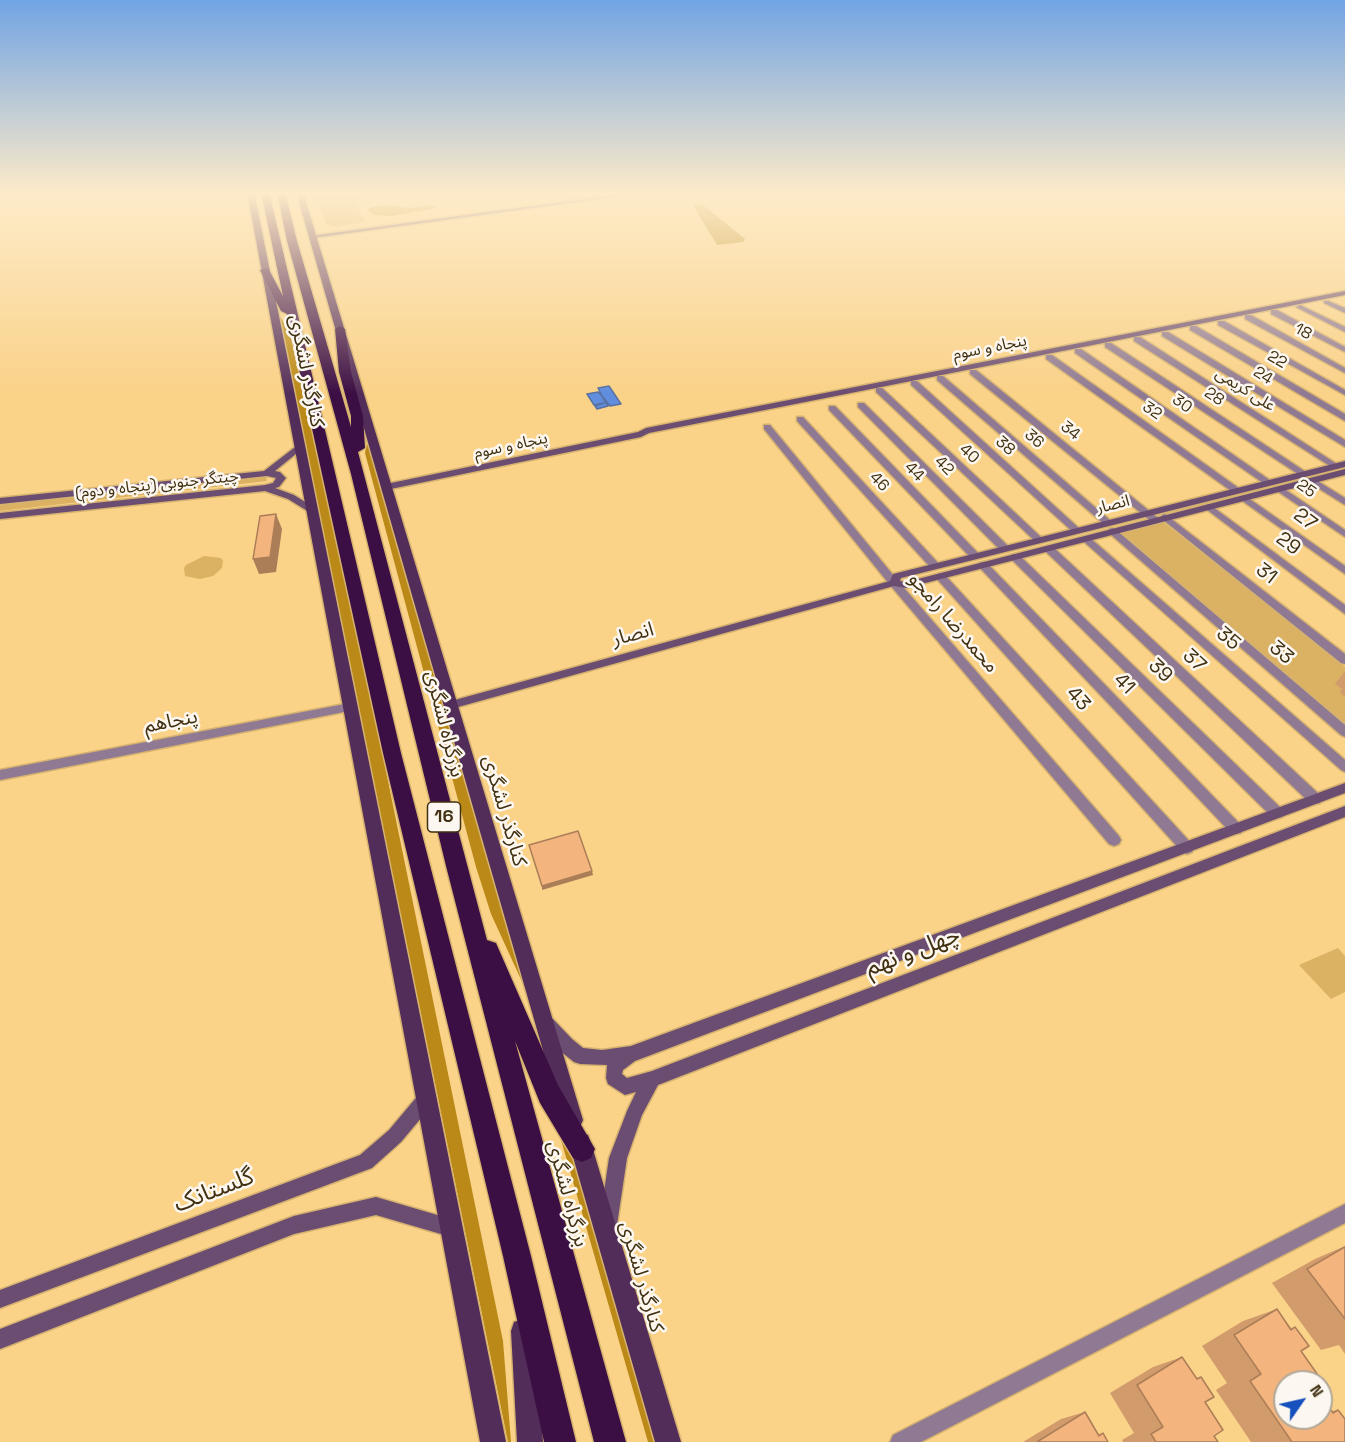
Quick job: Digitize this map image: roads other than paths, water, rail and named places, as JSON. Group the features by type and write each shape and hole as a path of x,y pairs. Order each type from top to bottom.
{"highway":[{"name":"16","path":"280,259 392,753 518,1256 560,1442"},
{"name":"بزرگراه لشگری","path":"297,259 358,474 462,890 610,1442"},
{"path":"265,270 294,325"},
{"path":"340,328 345,372 357,416 358,474"},
{"path":"462,890 549,1094 582,1149"}],"main road":[{"name":"کنارگذر لشگری","path":"263,259 493,1442"},
{"name":"کنارگذر لشگری","path":"319,259 668,1442"},
{"path":"518,1256 530,1442"}],"street":[{"name":"پنجاه و سوم","path":"641,434 646,431 1345,293"},
{"name":"پنجاه و سوم","path":"386,487 641,434 650,435 1345,298"},
{"path":"1326,302 1345,311"},
{"path":"1300,307 1345,330"},
{"path":"1274,312 1345,350"},
{"name":"18","path":"1248,317 1345,370"},
{"path":"1221,323 1345,393"},
{"name":"22","path":"1193,328 1345,418"},
{"name":"24","path":"1165,334 1345,444"},
{"name":"علی کریمی","path":"1137,339 1342,467"},
{"name":"28","path":"1108,345 1304,474"},
{"name":"30","path":"1078,351 1269,483"},
{"name":"32","path":"1050,357 1241,494"},
{"name":"34","path":"973,372 1156,517"},
{"name":"36","path":"940,378 1110,527"},
{"name":"38","path":"914,383 1077,531"},
{"name":"40","path":"879,390 1039,540"},
{"name":"42","path":"861,405 1005,549"},
{"name":"44","path":"832,408 979,561"},
{"name":"46","path":"800,419 938,571"},
{"name":"محمدرضا رامجو","path":"767,427 894,583 1114,840"},
{"path":"267,473 299,447"},
{"name":"انصار","path":"979,561 1005,549 1077,531 1110,527 1209,507 1269,483 1342,467"},
{"name":"انصار","path":"1156,517 1241,494 1280,489 1313,481 1342,467"},
{"path":"266,488 276,485 281,478 277,474 267,473"},
{"name":"چیتگر جنوبی (پنجاه و دوم)","path":"0,501 267,473"},
{"path":"1313,481 1345,502"},
{"name":"چیتگر جنوبی (پنجاه و دوم)","path":"0,516 266,488 291,496 312,510"},
{"name":"25","path":"1280,489 1345,534"},
{"name":"27","path":"1241,494 1345,570"},
{"name":"29","path":"1209,507 1345,610"},
{"name":"31","path":"1156,517 1345,660"},
{"name":"انصار","path":"451,705 894,583 906,585 938,571 979,561 1015,557 1049,549 1086,539 1110,527"},
{"name":"33","path":"1110,527 1345,732"},
{"name":"35","path":"1086,539 1345,766"},
{"name":"37","path":"1049,549 1315,799"},
{"name":"39","path":"1015,557 1277,813"},
{"name":"41","path":"979,561 1236,829"},
{"name":"43","path":"938,571 1187,848"},
{"name":"پنجاهم","path":"0,775 350,707"},
{"name":"چهل و نهم","path":"544,1020 566,1045 580,1056 602,1058 631,1054 1345,788"},
{"name":"چهل و نهم","path":"631,1054 615,1066 614,1078 626,1087 1345,811"},
{"path":"607,1235 618,1158 635,1111 651,1079"},
{"name":"گلستانک","path":"0,1299 366,1162 395,1136 426,1099"},
{"path":"0,1339 294,1225 376,1206 451,1228"},
{"path":"900,1442 1345,1213"}],"water":[{"path":"609,386 621,404 610,406 598,388"},
{"path":"598,392 608,406 597,409 595,406 604,403 594,405 587,394"}]}
